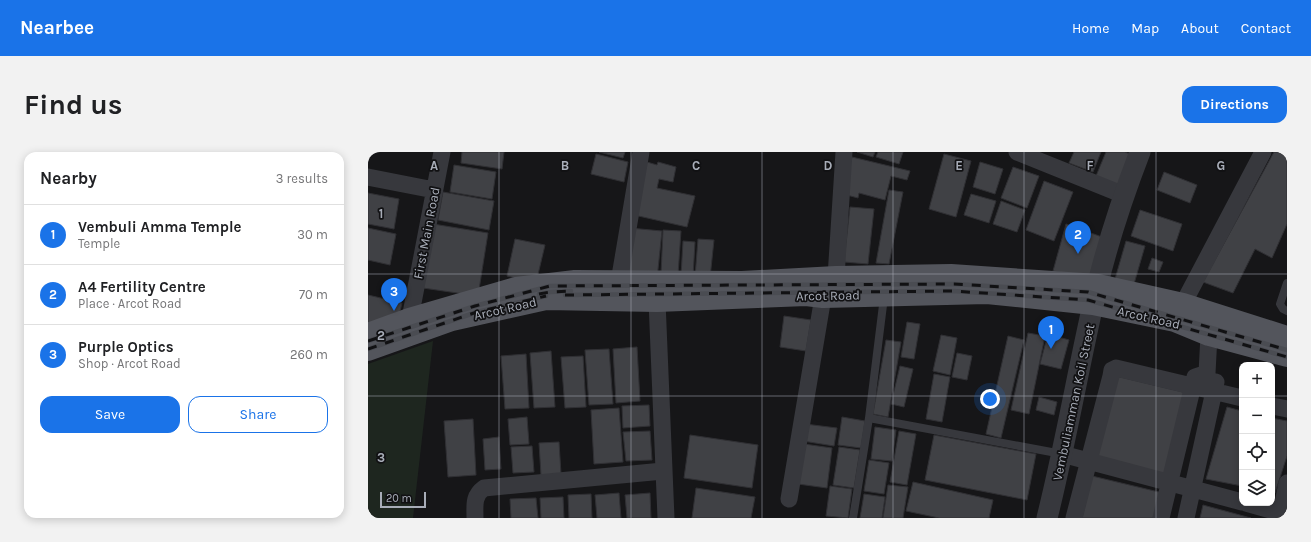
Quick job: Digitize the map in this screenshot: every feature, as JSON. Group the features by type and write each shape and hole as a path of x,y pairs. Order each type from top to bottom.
{"main road":[{"name":"Arcot Road","path":"594,291 619,282 658,291 742,282 836,277 951,275 1095,295 1183,304 1287,337"},
{"name":"Arcot Road","path":"368,350 408,328 516,288 575,281 594,291 658,291 823,297 885,294 987,293 1095,295 1175,321 1209,334 1287,356"},
{"name":"Arcot Road","path":"368,334 408,328"}],"street":[{"name":"First Main Road","path":"408,328 442,152"},
{"path":"619,282 641,152"},
{"path":"836,277 844,152"},
{"path":"1017,152 1124,195"},
{"name":"Vembuliamman Koil Street","path":"1047,518 1095,295 1124,195 1140,152"},
{"path":"1183,304 1263,152"},
{"path":"368,177 434,190"},
{"path":"658,291 663,471 666,518"},
{"path":"789,499 823,297"},
{"path":"1186,518 1194,489 1216,382 1207,373 1209,334"},
{"path":"1074,518 1090,462 1111,376 1116,368 1239,397"},
{"path":"1161,518 1192,386 1195,378 1207,373"},
{"path":"1275,407 1287,409"},
{"path":"1062,454 1239,501"},
{"path":"475,518 475,499 477,493 484,488 663,471"},
{"path":"1254,506 1280,515 1287,483"}],"lane":[{"path":"1287,283 1280,304 1283,309 1287,311"},
{"path":"853,518 869,418 885,294"},
{"path":"869,418 1062,454"}],"shaded area":[{"path":"433,341 413,518 368,518 368,364"}],"building":[{"path":"462,152 504,152 502,169 461,163"},
{"path":"599,152 625,152 623,158"},
{"path":"857,152 875,152 873,157"},
{"path":"878,152 903,152 899,164 876,157"},
{"path":"1074,152 1101,152 1093,172 1069,163"},
{"path":"1106,152 1125,152 1130,154 1119,185 1096,176"},
{"path":"1274,152 1287,152 1287,224 1272,258 1255,249 1233,293 1203,282"},
{"path":"596,154 628,162 624,182 591,174"},
{"path":"944,154 971,161 956,217 929,209"},
{"path":"852,157 910,171 907,180 891,176 885,200 859,193 858,198 843,194"},
{"path":"647,162 657,165 658,162 676,167 673,182 659,179 657,188 695,196 687,227 634,215"},
{"path":"980,162 1003,169 995,194 973,187"},
{"path":"454,165 496,172 492,199 450,192"},
{"path":"1013,167 1039,176 1027,208 1001,198"},
{"path":"1164,172 1197,185 1190,203 1157,190"},
{"path":"1044,181 1073,192 1054,241 1026,230"},
{"path":"889,190 903,192 889,264 876,263"},
{"path":"443,192 494,201 489,230 438,220"},
{"path":"368,193 399,199 394,229 368,224"},
{"path":"971,194 996,201 989,223 964,215"},
{"path":"1001,201 1025,210 1017,232 993,224"},
{"path":"850,207 874,209 868,264 844,262"},
{"path":"1140,210 1182,224 1173,251 1131,236"},
{"path":"433,224 488,233 478,296 423,288"},
{"path":"1066,224 1102,237 1092,278 1053,271"},
{"path":"368,228 396,234 390,265 368,260"},
{"path":"630,228 662,231 657,279 626,276"},
{"path":"663,230 681,231 678,275 661,274"},
{"path":"515,239 545,245 536,283 507,276"},
{"path":"698,239 714,240 710,278 695,277"},
{"path":"683,241 695,242 693,277 681,276"},
{"path":"1126,241 1145,246 1134,284 1115,279"},
{"path":"1152,258 1163,262 1159,272 1148,269"},
{"path":"368,295 402,303 398,319 368,328"},
{"path":"784,316 811,320 806,351 780,347"},
{"path":"907,322 920,324 914,359 901,357"},
{"path":"1028,333 1045,336 1029,414 1011,410"},
{"path":"1048,334 1069,340 1061,369 1040,364"},
{"path":"941,335 957,338 950,375 933,371"},
{"path":"1008,336 1024,340 1001,438 986,434"},
{"path":"886,340 901,342 888,417 873,414"},
{"path":"637,347 640,401 616,403 613,349"},
{"path":"609,349 613,404 589,405 585,350"},
{"path":"551,351 555,407 534,408 530,353"},
{"path":"957,353 972,356 967,380 952,377"},
{"path":"526,354 529,408 505,409 501,356"},
{"path":"583,356 586,407 565,408 561,357"},
{"path":"900,366 913,369 904,407 891,404"},
{"path":"934,374 950,377 942,422 926,419"},
{"path":"1116,376 1187,393 1167,477 1096,460"},
{"path":"1039,397 1057,402 1054,415 1036,410"},
{"path":"649,405 650,426 623,428 622,406"},
{"path":"1227,407 1239,410 1239,485 1206,479"},
{"path":"619,408 623,462 594,464 591,410"},
{"path":"527,417 529,444 510,445 508,419"},
{"path":"842,417 865,421 861,448 838,445"},
{"path":"473,419 476,475 448,477 444,421"},
{"path":"1275,419 1287,421 1287,456 1275,493"},
{"path":"805,424 837,428 834,446 803,441"},
{"path":"875,427 896,430 892,461 871,459"},
{"path":"650,431 652,460 626,461 623,432"},
{"path":"899,431 916,434 907,485 890,482"},
{"path":"690,435 758,445 752,488 684,478"},
{"path":"934,435 1036,454 1027,500 925,480"},
{"path":"499,437 501,469 485,470 483,439"},
{"path":"559,442 561,474 541,475 539,443"},
{"path":"804,444 832,448 827,488 798,484"},
{"path":"532,446 534,472 513,473 511,447"},
{"path":"839,447 860,450 854,488 833,485"},
{"path":"869,460 889,463 884,494 864,491"},
{"path":"1092,476 1163,493 1157,518 1082,518"},
{"path":"913,482 993,500 989,518 939,518 906,511"},
{"path":"888,485 908,487 903,518 883,518"},
{"path":"830,486 852,489 848,518 826,516"},
{"path":"696,488 755,497 751,518 692,518"},
{"path":"619,493 621,518 597,518 595,495"},
{"path":"650,493 651,518 627,518 625,495"},
{"path":"591,494 592,518 569,518 568,495"},
{"path":"864,494 885,497 882,518 860,518"},
{"path":"563,497 564,518 541,518 540,498"},
{"path":"536,498 538,518 511,518 510,499"},
{"path":"1203,505 1251,518 1200,518"}],"railway":[{"path":"368,341 475,306 550,286 954,284 1088,292 1287,350"},
{"path":"539,294 571,291"},
{"path":"565,295 953,291 1088,300 1287,357"},
{"path":"368,349 477,312 546,296"}],"place":[{"name":"A4 Fertility Centre","path":"1078,254"},
{"name":"Purple Optics","path":"394,311"},
{"name":"Vembuli Amma Temple","path":"1051,349"}]}
